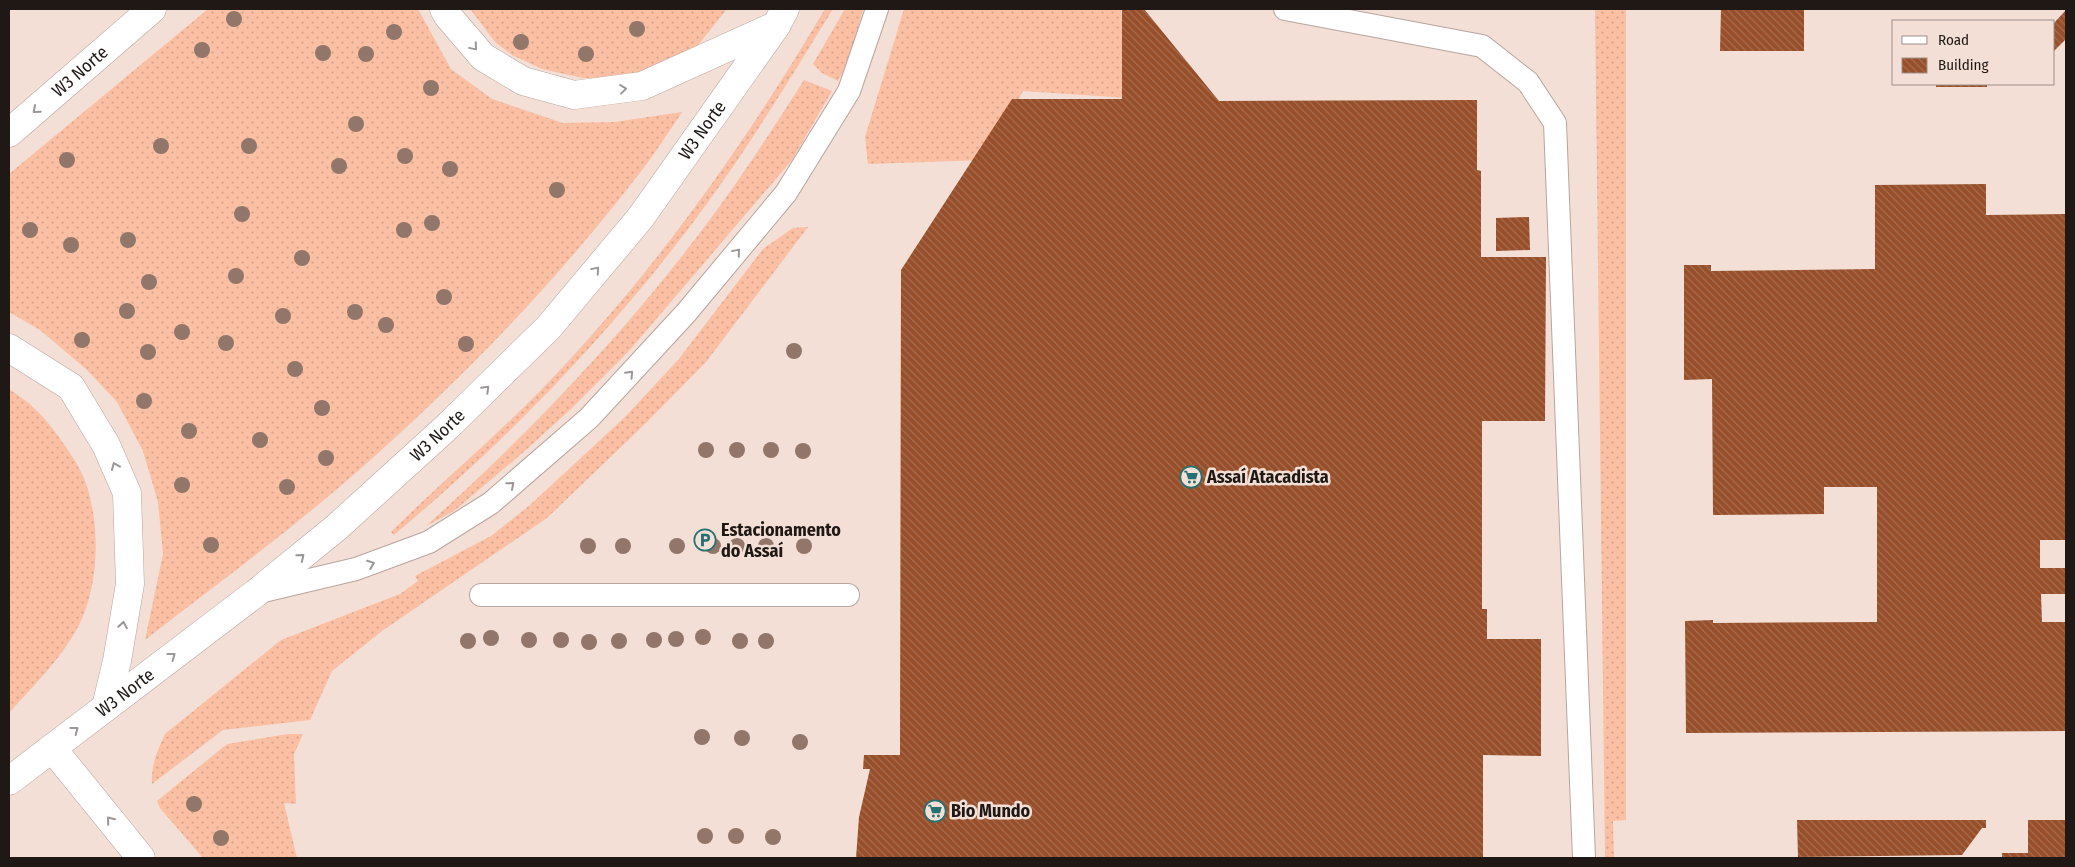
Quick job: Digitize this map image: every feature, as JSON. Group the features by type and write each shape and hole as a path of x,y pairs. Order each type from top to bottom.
{"main road":[{"name":"W3 Norte","path":"9,134 152,9"},
{"path":"444,9 483,57 523,81 574,95 642,86 780,17"},
{"name":"W3 Norte","path":"9,782 256,592 337,527 448,426 548,327 640,217 780,17"},
{"path":"9,348 71,387 106,445 127,493 130,584 117,661 106,707"},
{"path":"52,748 141,858"}],"lane":[{"path":"256,592 356,569 428,542 491,503 589,418 686,313 786,193 849,91 877,9"},
{"path":"1285,9 1482,46 1528,82 1555,123 1584,858"},
{"path":"481,596 848,595"}],"shaded area":[{"path":"208,9 418,9 451,69 492,99 563,123 615,122 682,112 650,159 575,253 471,365 397,436 307,514 145,640 163,554 158,502 143,451 117,402 86,369 40,330 9,312 9,174"},
{"path":"470,9 727,9 695,49 624,79 583,78 542,69 514,56 496,43"},
{"path":"825,9 833,9 754,136 669,254 596,340 519,422 394,535 391,532 539,392 620,303 694,209 762,110"},
{"path":"845,9 863,9 850,57 838,81 822,73 813,64"},
{"path":"904,9 1121,9 1128,98 1023,91 985,160 868,164 865,137"},
{"path":"1595,9 1626,9 1626,820 1613,821 1614,858 1605,858"},
{"path":"804,80 832,91 792,160 629,351 572,408 454,511 426,526 545,412 655,290 733,188"},
{"path":"808,227 706,362 646,423 547,518 382,631 332,671 310,720 223,730 152,784 152,771 155,759 165,734 281,640 400,594 418,581 415,576 491,536 530,505 624,418 678,360 763,249 793,228"},
{"path":"9,389 30,404 47,421 80,470 90,496 96,554 91,592 78,627 55,661 9,713"},
{"path":"288,734 303,734 294,754 296,804 284,803 297,858 203,858 160,808 157,801 227,744"}],"building":[{"name":"Assaí Atacadista","path":"1122,9 1144,9 1219,101 1477,100 1477,170 1481,171 1481,257 1546,257 1545,421 1482,421 1482,609 1487,609 1487,639 1541,639 1541,756 1483,755 1483,858 856,858 859,817 870,769 863,769 864,755 900,755 901,270 1012,99 1122,99"},
{"path":"1721,9 1804,9 1804,51 1720,51"},
{"path":"2066,10 2066,39 2055,50 2055,22"},
{"path":"1936,85 1987,85 1987,87 1936,87"},
{"path":"1986,184 1986,215 2066,214 2066,540 2040,540 2040,568 2066,568 2066,594 2041,594 2042,622 2066,622 2066,731 1686,733 1685,621 1713,620 1713,623 1877,622 1877,487 1824,487 1824,514 1713,515 1712,379 1684,380 1684,265 1711,265 1711,271 1875,269 1875,185"},
{"path":"1529,217 1530,250 1496,251 1496,218"},
{"path":"1797,820 1986,820 1986,828 1982,828 1962,855 1798,857"},
{"path":"2028,820 2066,820 2066,858 2002,858 2002,853 2028,853"}],"place":[{"name":"Assaí Atacadista","path":"1191,477"},
{"name":"Estacionamento do Assaí","path":"705,540"},
{"name":"Bio Mundo","path":"935,811"}]}
